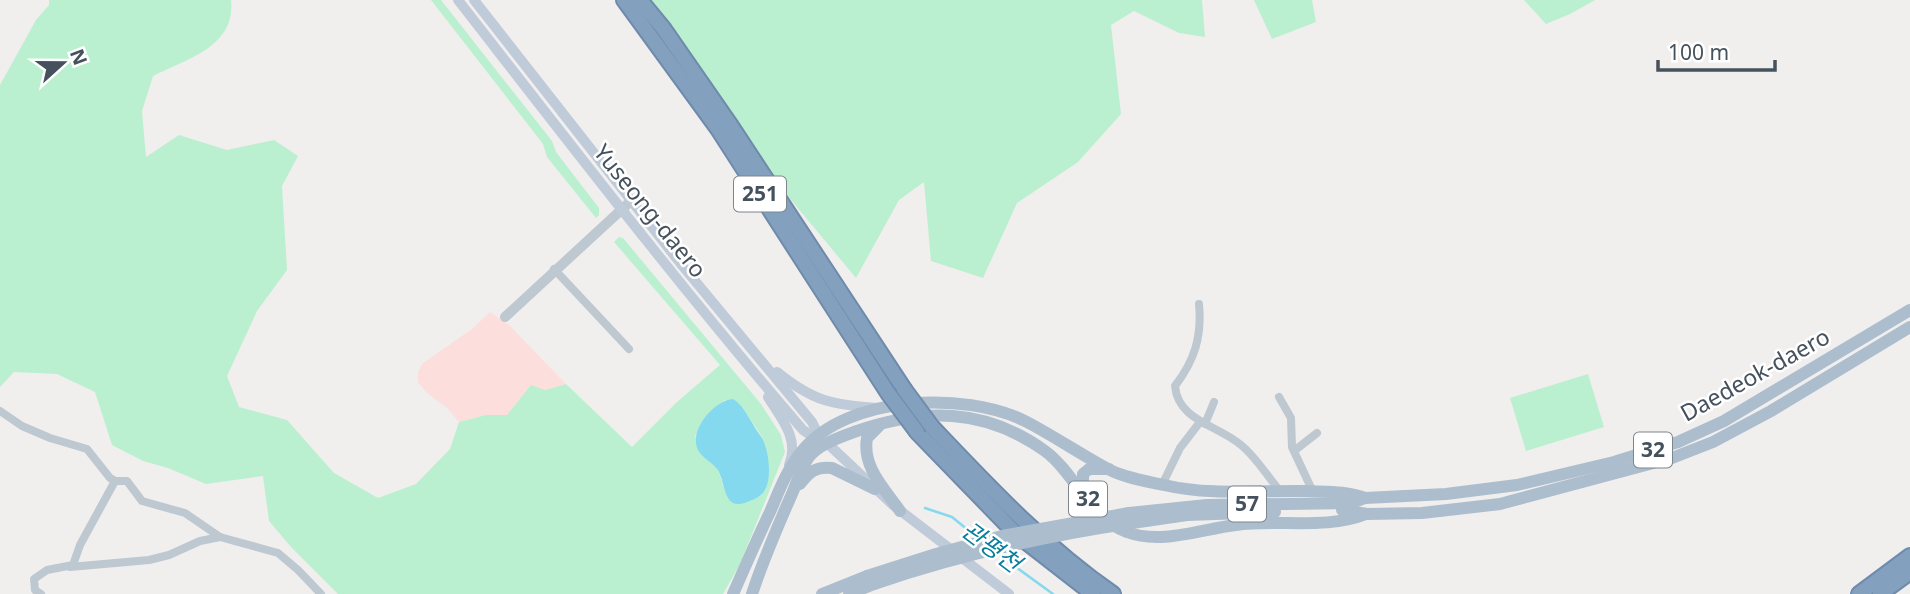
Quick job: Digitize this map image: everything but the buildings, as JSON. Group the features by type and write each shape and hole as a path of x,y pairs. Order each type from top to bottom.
{"highway":[{"name":"251","path":"624,0 718,129 888,393 917,432 1016,534 1093,594"},
{"name":"251","path":"640,0 663,28 731,126 904,389 932,427 1027,526 1064,558 1113,594"},
{"path":"1859,594 1910,556"},
{"path":"1880,594 1910,572"}],"main road":[{"name":"Yuseong-daero","path":"458,0 621,209 755,373 803,430 823,440"},
{"name":"Yuseong-daero","path":"474,0 812,422 823,440 900,511 1009,594"},
{"name":"Daedeok-daero","path":"1130,518 1207,505 1352,503 1365,498 1446,494 1517,485 1614,462 1678,442 1724,421 1910,310"},
{"name":"Daedeok-daero","path":"1130,518 1349,509 1367,514 1422,513 1500,504 1672,458 1713,442 1910,327"},
{"name":"32","path":"752,350 811,396 837,405 885,415"},
{"path":"733,594 793,456 792,439 755,373"},
{"name":"Daedeok-daero","path":"823,440 831,424 939,402 1003,412 1109,469 1162,485 1204,492 1352,493 1365,498"},
{"path":"885,415 867,438 865,455 868,464 900,511"},
{"name":"Daedeok-daero","path":"823,440 870,426 885,415 952,415 990,422 1051,456 1098,511 1119,529 1151,538 1237,524 1348,521 1367,514"},
{"path":"783,480 803,449 823,440"},
{"path":"752,594 809,456 823,440"},
{"path":"793,492 810,472 825,467 875,489"},
{"path":"1083,492 1083,474 1089,469 1109,469"},
{"name":"57","path":"822,594 989,549 1130,518"},
{"name":"57","path":"849,594 870,580"}],"street":[{"path":"505,317 554,269 632,200"},
{"path":"554,269 629,349"},
{"path":"1199,304 1201,326 1195,354 1175,389 1179,403 1203,423 1241,444 1280,491"},
{"path":"1279,397 1291,418 1294,451 1313,492"},
{"path":"1162,485 1180,448 1203,423 1213,402"},
{"path":"0,411 22,426 87,449 115,481 127,481 142,501 185,513 220,537 278,554 321,594"},
{"path":"1294,451 1317,433"},
{"path":"70,567 76,561 80,545 115,481"},
{"path":"41,594 33,586 37,576 47,570 156,558 200,541 220,537"}],"shaded area":[{"path":"490,312 509,325 566,384 545,390 507,415 486,415 459,422 447,408 427,393 418,382 418,372 423,363 472,329"}],"green space":[{"path":"49,0 231,0 226,29 217,40 194,57 153,76 142,111 146,157 179,135 227,150 274,140 298,156 282,186 287,270 257,311 227,376 239,407 287,420 334,473 378,498 416,484 450,449 459,422 486,415 507,415 531,385 545,390 566,384 632,447 677,402 720,365 614,242 619,237 623,238 761,404 781,435 785,452 740,564 723,594 338,594 269,521 263,476 206,484 143,461 112,445 95,392 57,374 14,372 0,387 0,85 36,20 49,5","holes":["725,400 743,408 762,437 767,454 768,473 765,491 728,498 716,467 703,456 695,436 708,416"]},
{"path":"431,0 441,0 552,141 556,152 599,208 596,218 547,157 543,144"},
{"path":"650,0 1202,0 1205,37 1179,33 1134,11 1111,25 1121,114 1078,162 1017,203 983,278 931,261 924,182 899,200 856,278 767,171 682,42"},
{"path":"1254,0 1312,0 1316,22 1272,39"},
{"path":"1524,0 1595,0 1546,24"},
{"path":"1588,374 1604,427 1526,451 1510,398"}],"water":[{"path":"733,399 742,407 762,438 769,464 767,485 763,492 754,499 739,504 729,500 717,469 700,453 696,442 700,425 711,410"}],"waterway":[{"name":"관평천","path":"925,508 952,517 979,539"},
{"name":"관평천","path":"998,554 1053,594"}]}
